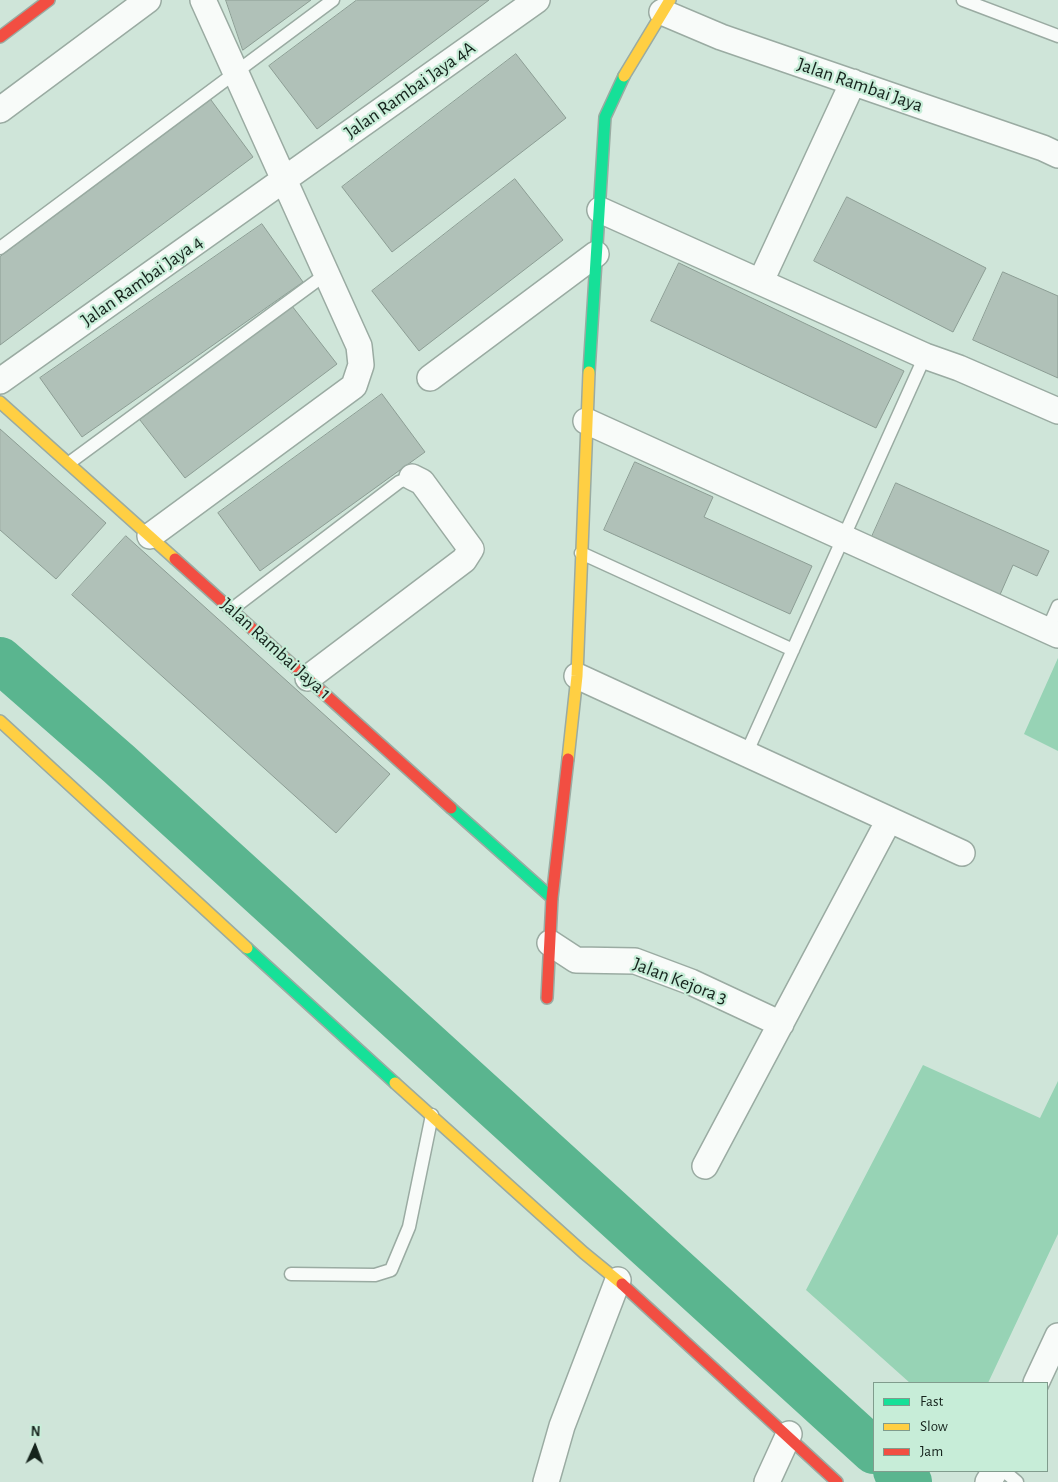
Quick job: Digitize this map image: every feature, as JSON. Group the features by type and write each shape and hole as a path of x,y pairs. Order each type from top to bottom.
{"street":[{"path":"0,37 49,0"},
{"path":"0,110 148,0"},
{"path":"150,536 354,386 361,365 358,346 203,0"},
{"name":"Jalan Rambai Jaya 4A","path":"283,180 537,0"},
{"path":"547,998 552,898 576,676 586,421 600,210 600,168 605,117 630,64 666,6"},
{"name":"Jalan Rambai Jaya","path":"666,6 722,37 1058,155"},
{"path":"761,281 853,82"},
{"name":"Jalan Rambai Jaya 4","path":"0,382 283,180"},
{"path":"600,210 925,356 960,368 1058,411"},
{"path":"430,378 596,254"},
{"name":"Jalan Rambai Jaya 1","path":"0,402 552,898"},
{"path":"586,421 1052,633"},
{"path":"308,678 464,560 470,550 422,482 412,476"},
{"path":"576,676 962,853"},
{"path":"0,721 584,1253 618,1280 789,1434 837,1482"},
{"path":"705,1166 889,820"},
{"name":"Jalan Kejora 3","path":"550,943 576,960 635,961 691,982 781,1024"},
{"path":"546,1482 562,1426 618,1280"},
{"path":"1036,1382 1057,1340"},
{"path":"767,1482 789,1434"}],"lane":[{"path":"0,248 333,0"},
{"path":"963,0 1058,36"},
{"path":"69,463 326,274"},
{"path":"746,754 925,356"},
{"path":"232,609 398,482 412,476"},
{"path":"581,553 793,650"},
{"path":"1052,633 1058,606"},
{"path":"291,1274 375,1275 392,1270 410,1227 432,1115"},
{"path":"1005,1472 1017,1482"}],"green space":[{"path":"1058,658 1058,751 1024,734"},
{"path":"923,1065 1040,1118 1058,1081 1058,1234 988,1382 909,1382 806,1290"}],"building":[{"path":"226,0 311,0 243,50"},
{"path":"357,0 489,0 317,129 269,66"},
{"path":"516,54 566,118 392,252 342,187"},
{"path":"211,100 253,157 0,345 0,257"},
{"path":"515,179 563,240 419,351 372,291"},
{"path":"847,197 986,268 953,332 814,261"},
{"path":"262,224 303,282 82,437 40,378"},
{"path":"679,263 904,371 876,428 651,321"},
{"path":"1003,272 1058,296 1058,378 973,340"},
{"path":"292,306 337,364 185,478 140,420"},
{"path":"382,394 425,452 260,571 218,513"},
{"path":"0,429 106,523 56,579 0,530"},
{"path":"635,462 713,497 704,517 812,566 790,614 604,530"},
{"path":"896,483 1049,551 1037,576 1013,565 999,597 870,541"},
{"path":"126,536 390,774 336,833 72,595"}],"waterway":[{"path":"0,660 119,764 873,1450"},
{"path":"897,1472 909,1482"}],"traffic: fast":[{"path":"589,372 605,117 624,76"},
{"path":"451,808 552,898"},
{"path":"247,948 395,1083"}],"traffic: slow":[{"path":"624,76 670,0"},
{"path":"568,759 577,676 589,372"},
{"path":"0,402 175,559"},
{"path":"0,721 247,948"},
{"path":"395,1083 584,1253 622,1284"}],"traffic: jam":[{"path":"0,37 49,0"},
{"path":"175,559 451,808"},
{"path":"547,998 552,898 568,759"},
{"path":"622,1284 837,1482"}]}
